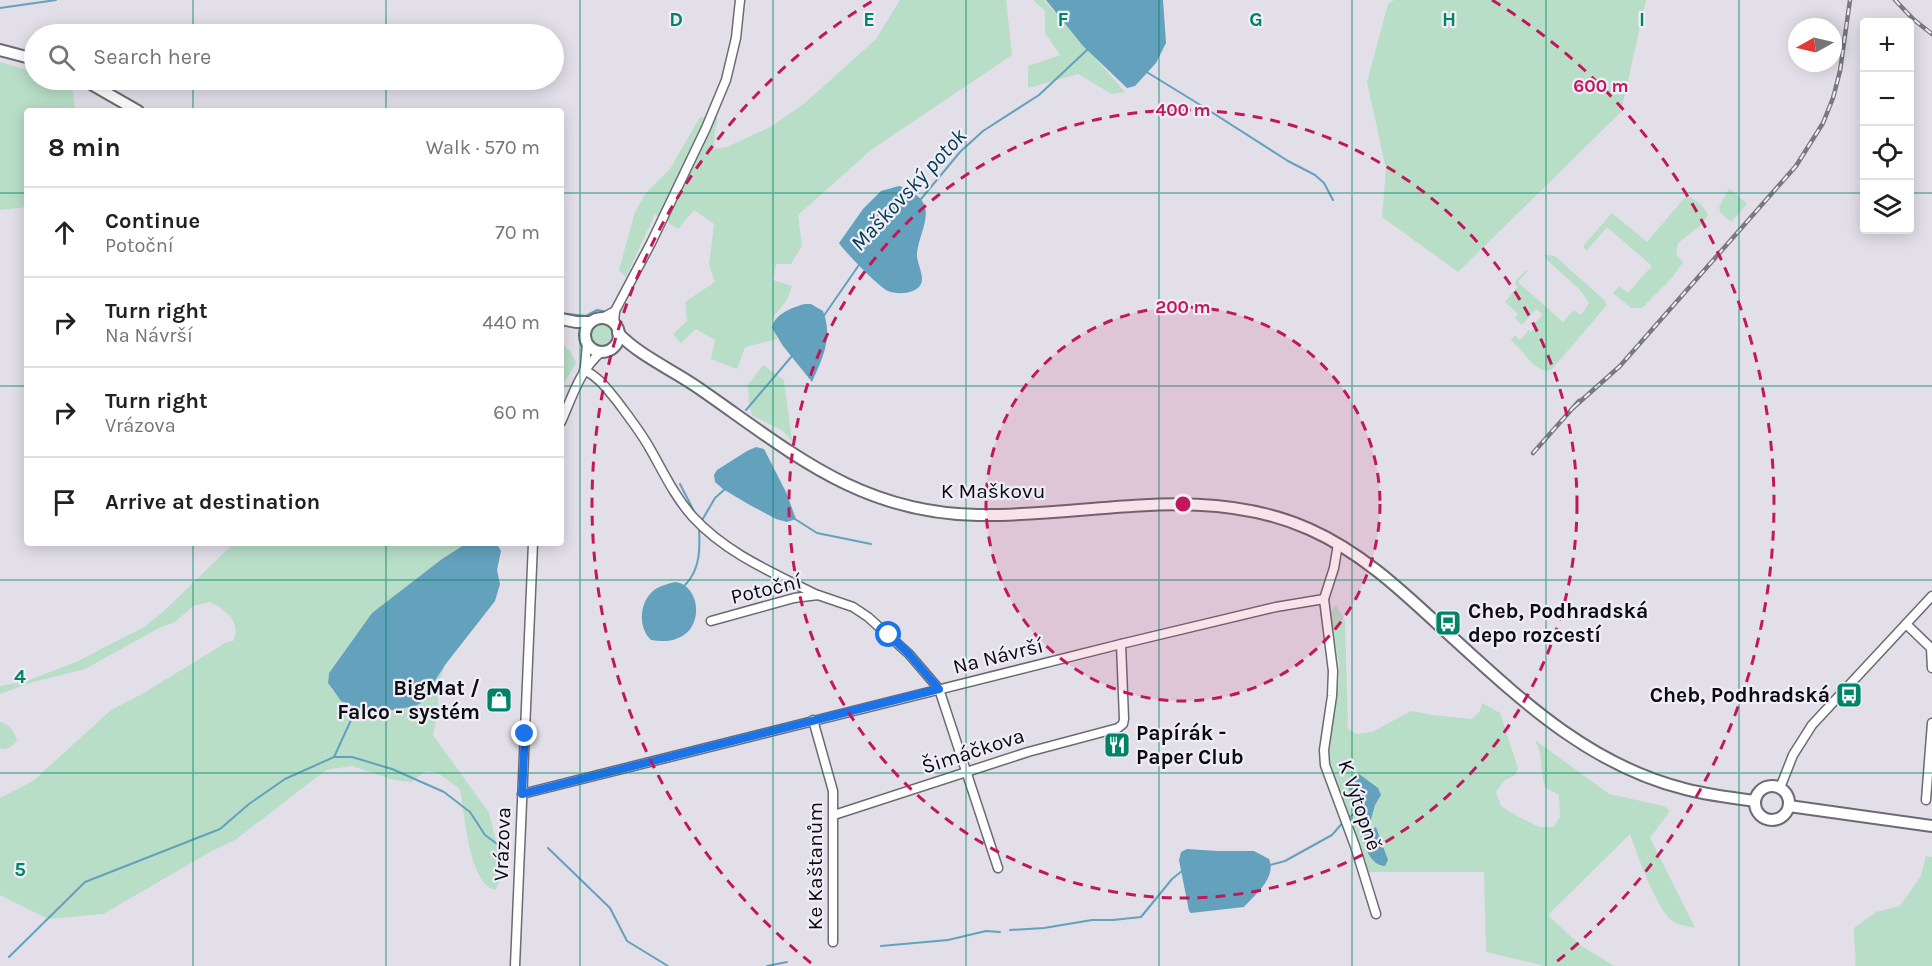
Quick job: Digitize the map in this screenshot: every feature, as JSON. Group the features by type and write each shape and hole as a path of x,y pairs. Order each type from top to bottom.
{"main road":[{"path":"0,50 24,56"},
{"path":"101,90 133,108"},
{"path":"564,321 591,322 602,318 616,328 617,341 607,350"},
{"path":"586,340 587,326 591,322"},
{"path":"564,323 596,351 621,349 647,356"},
{"name":"K Maškovu","path":"616,328 629,344 820,471 861,491 900,505 932,511 980,515 1162,504 1215,505 1279,517 1310,529 1338,544 1383,575 1545,718 1581,744 1638,774 1666,784 1713,795 1755,801"},
{"path":"1770,786 1780,788 1788,795 1787,812 1782,818 1776,820 1768,820 1759,815 1755,801 1758,794 1770,786"},
{"path":"1789,806 1932,826"}],"street":[{"path":"616,328 615,311 651,243 706,128 726,80 736,38 740,0"},
{"path":"602,318 615,311"},
{"path":"584,370 586,340"},
{"path":"564,415 584,370 592,359 607,350"},
{"path":"584,370 594,375 606,387 630,419 648,445 675,495 694,518 737,554 818,596"},
{"path":"1324,598 1334,568 1338,544"},
{"name":"Vrázova","path":"515,966 533,546"},
{"name":"Potoční","path":"711,621 794,598 818,596 853,607 868,617 909,654 939,689"},
{"path":"1780,788 1793,755 1810,727 1932,596"},
{"name":"Na Návrší","path":"522,794 1121,644 1276,607 1324,598"},
{"name":"K Výtopně","path":"1324,598 1333,670 1332,696 1324,750 1325,765 1355,846 1376,914"},
{"path":"1906,624 1931,648 1932,668"},
{"name":"Šimáčkova","path":"834,815 1069,740 1118,728 1123,723 1121,644"},
{"path":"939,689 998,868"},
{"name":"Ke Kaštanům","path":"813,720 833,791 833,942"},
{"path":"1926,800 1932,723"}],"green space":[{"path":"900,0 1006,0 1012,55 871,150 798,215 802,246 791,264 776,264 773,280 792,286 787,300 773,319 777,339 745,347 737,369 711,359 715,340 696,329 681,343 673,334 687,321 685,302 715,282 709,265 714,224 694,210 678,229 655,214 626,277 619,270 635,212 646,193 670,169 700,117 718,118 714,149 727,147 772,126 805,103 876,39"},
{"path":"1033,0 1044,0 1125,92 1112,94 1078,74 1028,88 1028,66 1060,55 1045,33 1045,11"},
{"path":"1394,0 1646,0 1621,112 1458,272 1382,217 1386,169 1367,82 1388,4"},
{"path":"0,62 24,69 24,90 73,90 75,108 24,108 24,207 0,210"},
{"path":"1729,188 1747,204 1731,222 1720,212 1719,207"},
{"path":"1686,196 1699,203 1708,215 1701,225 1678,243 1676,254 1683,262 1671,279 1642,308 1631,308 1613,293 1619,286 1628,293 1652,266 1607,227 1587,250 1584,245 1612,213 1647,242"},
{"path":"1544,254 1555,256 1607,305 1548,371 1537,367 1511,340 1515,335 1520,340 1529,330 1531,332 1536,326 1534,324 1543,314 1536,309 1522,325 1515,318 1518,314 1505,302 1517,288 1515,282 1528,270 1518,282 1563,322 1574,310 1581,315 1589,303 1581,291 1547,260"},
{"path":"601,324 609,327 612,335 609,343 601,346 593,343 590,335 593,327"},
{"path":"564,345 576,363 564,383"},
{"path":"763,365 784,380 792,441 783,431 752,415 748,385"},
{"path":"231,546 462,546 372,613 332,668 328,679 332,690 338,697 354,707 393,710 421,703 445,665 438,685 438,712 433,735 489,813 502,865 501,879 495,890 486,884 473,861 460,789 438,773 426,771 411,782 394,780 352,766 326,770 235,840 103,914 48,919 0,895 0,798 33,781 111,710 142,694 227,642 233,641 234,622 231,617 210,602 193,606 175,622 159,628 85,669 33,682 0,694 0,686 27,681 76,662 144,627 164,611"},
{"path":"1336,605 1345,621 1348,729 1357,734 1372,732 1411,711 1472,719 1480,711 1482,703 1500,713 1518,768 1515,775 1505,780 1496,792 1501,806 1515,815 1539,827 1553,827 1560,817 1559,795 1546,788 1540,752 1535,740 1609,794 1664,806 1670,811 1650,838 1695,928 1674,922 1666,914 1648,880 1630,834 1548,915 1580,945 1614,966 1545,966 1486,952 1484,872 1366,872 1332,777 1329,757 1339,664 1329,613"},
{"path":"0,722 11,728 17,740 12,746 3,749 0,748"},
{"path":"1926,856 1932,857 1932,966 1855,966 1854,928 1876,912 1900,906 1921,876"}],"water":[{"path":"1046,0 1163,0 1166,43 1156,63 1135,86 1127,88 1083,46"},
{"path":"899,186 909,190 921,200 926,214 917,253 922,281 915,290 901,293 884,289 839,243 863,209 881,191"},
{"path":"805,304 811,304 823,311 827,330 823,356 812,382 783,346 772,328 780,315"},
{"path":"756,447 764,449 786,492 796,519 787,522 776,519 723,489 715,482 714,475 717,470"},
{"path":"462,546 498,546 501,551 497,570 500,584 495,601 445,665 421,703 393,710 358,708 341,701 328,683 329,673 372,613"},
{"path":"675,582 685,586 692,594 696,604 696,616 692,627 683,636 670,641 651,640 642,622 645,602 655,589"},
{"path":"1359,774 1378,788 1381,795 1375,805 1370,823 1362,829 1348,786 1352,776"},
{"path":"1376,827 1388,860 1385,866 1371,858 1364,842 1365,832"},
{"path":"1187,849 1254,851 1269,859 1271,866 1268,879 1244,907 1191,913 1179,860 1181,852"}],"waterway":[{"path":"0,8 56,0"},
{"name":"Maškovský potok","path":"921,199 960,152 983,131 1039,95 1087,50"},
{"name":"Maškovský potok","path":"1145,71 1288,161 1315,175 1324,183 1333,200"},
{"name":"Maškovský potok","path":"823,317 861,262"},
{"path":"564,313 586,316 597,310 603,311"},
{"name":"Maškovský potok","path":"746,410 792,356"},
{"path":"680,484 696,515"},
{"path":"701,522 715,498 725,489"},
{"path":"795,519 817,533 871,544"},
{"path":"685,585 697,565 699,526"},
{"name":"Maškovský potok","path":"9,957 85,882 220,829 249,804 285,779 334,757 357,707"},
{"path":"334,757 352,757 392,769 444,792 470,812 485,835 504,849"},
{"path":"1349,818 1356,812 1359,813"},
{"path":"1270,865 1285,861 1332,835 1344,821"},
{"path":"548,848 610,908 627,941 668,966"},
{"path":"1010,930 1044,928 1092,920 1141,917 1172,879 1182,871"},
{"path":"881,946 948,940 986,931 1000,932"},
{"path":"767,966 787,962"}],"railway":[{"path":"1574,407 1620,366 1796,166 1823,123 1833,98 1840,71 1850,0"},
{"path":"1895,0 1913,19 1932,34"},
{"path":"1533,453 1579,401"}],"place":[{"name":"Cheb, Podhradská depo rozcestí","path":"1448,623"},
{"name":"Cheb, Podhradská","path":"1849,695"},
{"name":"BigMat / Falco - systém","path":"499,700"},
{"name":"Papírák - Paper Club","path":"1117,745"}],"route":[{"path":"525,734 522,794 939,689 889,635"}]}
